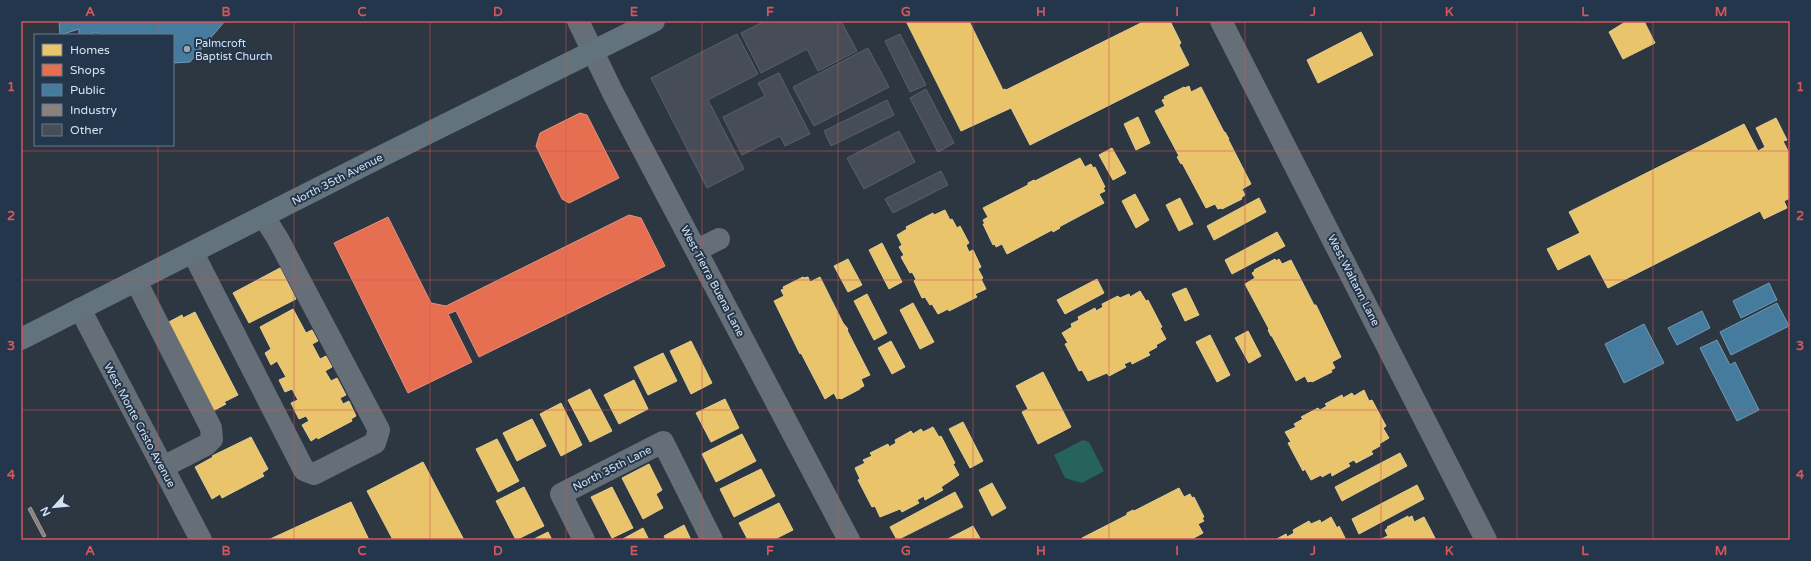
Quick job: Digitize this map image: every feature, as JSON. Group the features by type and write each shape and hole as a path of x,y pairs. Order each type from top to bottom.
{"main road":[{"name":"North 35th Avenue","path":"21,339 654,21"}],"street":[{"name":"West Tierra Buena Lane","path":"578,21 849,540"},
{"name":"West Waltann Lane","path":"1220,21 1486,540"},
{"path":"193,253 304,470 314,474 375,443 379,430 278,239 264,217"},
{"path":"697,250 720,239"},
{"path":"136,282 211,428 212,439 206,444 163,467"},
{"name":"West Monte Cristo Avenue","path":"80,309 201,540"},
{"name":"North 35th Lane","path":"584,540 561,494 662,442 712,540"}],"shaded area":[{"path":"1083,440 1089,442 1104,471 1082,483 1065,478 1054,455"}],"building: Homes":[{"path":"906,21 969,21 1003,90 1006,90 1145,21 1170,21 1181,43 1179,45 1189,65 1030,145 1011,108 961,131"},
{"path":"1627,21 1644,21 1655,43 1623,59 1609,32"},
{"path":"1361,32 1373,55 1318,83 1307,60"},
{"path":"1189,86 1191,92 1201,87 1251,184 1242,189 1245,195 1241,198 1242,199 1222,209 1218,209 1215,204 1206,208 1182,163 1181,164 1177,157 1179,156 1155,111 1165,106 1162,100 1165,99 1164,97"},
{"path":"1138,117 1150,143 1136,150 1124,124"},
{"path":"1776,118 1787,140 1783,141 1790,155 1790,198 1784,201 1787,208 1764,219 1760,211 1608,288 1590,254 1558,270 1547,249 1580,233 1569,212 1744,124 1758,151 1765,147 1756,128"},
{"path":"1112,148 1126,173 1113,180 1099,155"},
{"path":"1080,158 1085,167 1091,164 1093,168 1095,167 1105,187 1103,188 1105,191 1099,194 1104,203 1059,227 1060,228 1053,232 1052,230 1007,254 1002,244 996,247 995,244 993,245 983,224 985,224 983,220 988,217 983,208 1028,185 1028,183 1034,180 1035,181"},
{"path":"1135,194 1149,220 1136,228 1122,201"},
{"path":"1180,198 1193,224 1179,231 1166,205"},
{"path":"1259,198 1266,212 1214,240 1207,226"},
{"path":"945,210 950,220 952,219 957,228 960,226 969,243 966,245 969,252 973,250 981,267 978,269 983,278 981,279 986,289 975,294 977,297 949,311 948,309 938,314 932,304 930,305 925,297 922,298 914,281 916,279 912,272 910,273 901,257 904,255 899,247 902,245 897,235 907,229 906,227 933,213 934,215"},
{"path":"1277,232 1285,246 1232,274 1225,260"},
{"path":"882,243 902,282 889,289 869,250"},
{"path":"848,259 862,285 848,292 834,266"},
{"path":"1275,259 1276,261 1279,259 1282,264 1291,260 1314,305 1316,305 1341,357 1332,362 1335,368 1331,370 1332,372 1312,382 1308,382 1305,376 1296,381 1245,284 1255,278 1252,273 1255,271 1254,270"},
{"path":"280,268 296,299 249,323 233,293"},
{"path":"803,277 808,277 810,282 820,277 843,323 848,329 847,330 870,375 861,379 864,386 841,399 837,399 834,393 825,399 801,353 800,354 774,301 784,296 781,290 784,289 783,287"},
{"path":"1097,279 1104,293 1065,314 1057,300"},
{"path":"1186,288 1199,315 1185,321 1172,294"},
{"path":"1140,291 1146,301 1148,300 1162,327 1160,328 1166,339 1156,345 1157,347 1148,352 1150,355 1132,364 1131,361 1124,364 1126,367 1109,376 1107,373 1088,381 1082,370 1079,371 1065,344 1068,343 1062,333 1072,327 1071,324 1079,320 1078,317 1095,308 1096,311 1103,307 1102,304 1118,296 1120,298 1129,294 1130,297"},
{"path":"867,294 887,333 874,340 854,301"},
{"path":"913,303 934,342 920,349 900,310"},
{"path":"293,309 306,333 312,330 318,341 312,344 320,359 326,356 332,367 325,371 331,381 337,378 346,395 340,398 343,404 349,401 356,416 351,419 352,421 318,439 317,437 311,441 302,425 309,421 306,416 299,419 291,403 298,400 292,389 285,392 279,380 286,377 277,361 271,365 265,353 271,349 260,327"},
{"path":"195,312 238,395 224,402 226,404 213,411 167,323 182,315 183,318"},
{"path":"1248,331 1261,356 1249,363 1235,338"},
{"path":"1210,335 1230,375 1217,382 1196,342"},
{"path":"691,341 712,383 691,394 670,351"},
{"path":"891,341 905,367 892,374 878,348"},
{"path":"663,353 677,381 648,395 634,367"},
{"path":"1043,372 1071,427 1038,444 1022,412 1028,409 1016,386"},
{"path":"634,380 648,409 619,424 604,395"},
{"path":"590,389 612,431 590,442 568,400"},
{"path":"1364,390 1369,401 1372,400 1386,426 1383,428 1389,438 1379,444 1380,446 1371,451 1373,454 1356,463 1354,460 1348,463 1350,466 1332,476 1331,472 1322,477 1321,475 1311,480 1305,469 1303,471 1288,443 1291,442 1285,432 1296,427 1294,424 1303,419 1301,417 1318,408 1320,410 1327,406 1325,404 1342,395 1343,398 1352,393 1354,396"},
{"path":"725,399 739,428 711,442 696,413"},
{"path":"561,403 582,445 561,456 540,414"},
{"path":"532,419 546,446 517,461 503,433"},
{"path":"963,422 983,461 970,468 949,429"},
{"path":"933,427 939,437 941,436 955,463 953,464 959,475 941,487 943,490 925,500 924,496 917,500 919,503 902,512 900,509 880,517 875,506 872,507 858,480 860,479 855,468 865,463 863,460 872,456 870,453 888,444 889,447 896,443 895,440 911,431 913,434 921,429 923,432"},
{"path":"742,434 756,461 716,482 702,454"},
{"path":"251,437 268,469 262,473 264,476 222,498 220,494 212,499 195,467 213,457 212,456"},
{"path":"497,439 519,481 498,492 476,449"},
{"path":"1400,453 1407,466 1342,501 1335,487"},
{"path":"423,462 464,540 393,540 367,491"},
{"path":"649,464 662,490 656,494 663,508 643,519 622,478"},
{"path":"761,469 775,496 734,517 720,489"},
{"path":"992,483 1006,508 992,516 979,490"},
{"path":"1417,485 1424,499 1359,534 1352,519"},
{"path":"524,487 544,526 516,540 496,501"},
{"path":"612,487 633,528 612,538 591,497"},
{"path":"1179,488 1184,497 1190,494 1192,498 1194,497 1204,517 1202,518 1204,521 1198,524 1203,533 1190,540 1083,540 1082,538 1127,515 1127,513 1133,510 1134,511"},
{"path":"955,492 963,507 897,540 890,527"},
{"path":"351,502 369,540 268,540"},
{"path":"779,503 793,530 773,540 748,540 739,523"},
{"path":"1408,516 1408,518 1412,516 1414,522 1424,517 1436,540 1379,540 1388,536 1385,530 1388,528 1387,527"},
{"path":"1331,517 1337,528 1339,526 1346,540 1275,540 1286,534 1287,537 1294,533 1293,530 1309,521 1311,524 1320,520 1321,523"},
{"path":"684,525 691,540 666,540 664,536"},
{"path":"973,526 981,540 946,540"},
{"path":"643,528 649,540 621,540"},
{"path":"548,532 552,540 532,540"}],"building: Shops":[{"path":"580,113 587,115 619,178 569,203 562,199 536,146 540,133"},
{"path":"629,215 641,218 665,266 479,357 456,311 448,314 472,362 408,393 334,243 388,217 431,303 446,306"}],"building: Public":[{"name":"Palmcroft Baptist Church","path":"59,21 225,21 190,62 174,63 174,34 99,34 96,32 91,34 79,34 79,29 60,34"},
{"path":"1769,283 1777,300 1741,318 1733,301"},
{"path":"1777,303 1789,326 1731,355 1720,332"},
{"path":"1702,311 1710,328 1677,345 1668,328"},
{"path":"1644,324 1664,363 1624,383 1605,344"},
{"path":"1717,340 1730,365 1735,362 1759,410 1737,421 1700,348"}],"building: Industry":[{"path":"31,507 46,536 43,537 28,509"}],"building: Other":[{"path":"765,21 841,21 857,51 818,71 807,49 761,73 741,33"},
{"path":"737,34 758,74 708,100 744,169 707,188 651,78"},
{"path":"900,34 926,85 910,92 885,41"},
{"path":"868,48 889,87 814,126 793,87"},
{"path":"779,73 810,134 785,146 780,136 742,155 723,117 765,96 758,83"},
{"path":"926,89 954,143 938,152 910,98"},
{"path":"887,100 894,115 831,146 824,131"},
{"path":"899,131 915,162 864,189 847,158"},
{"path":"941,171 948,185 893,213 885,199"}],"place":[{"name":"Palmcroft Baptist Church","path":"187,49"}]}
